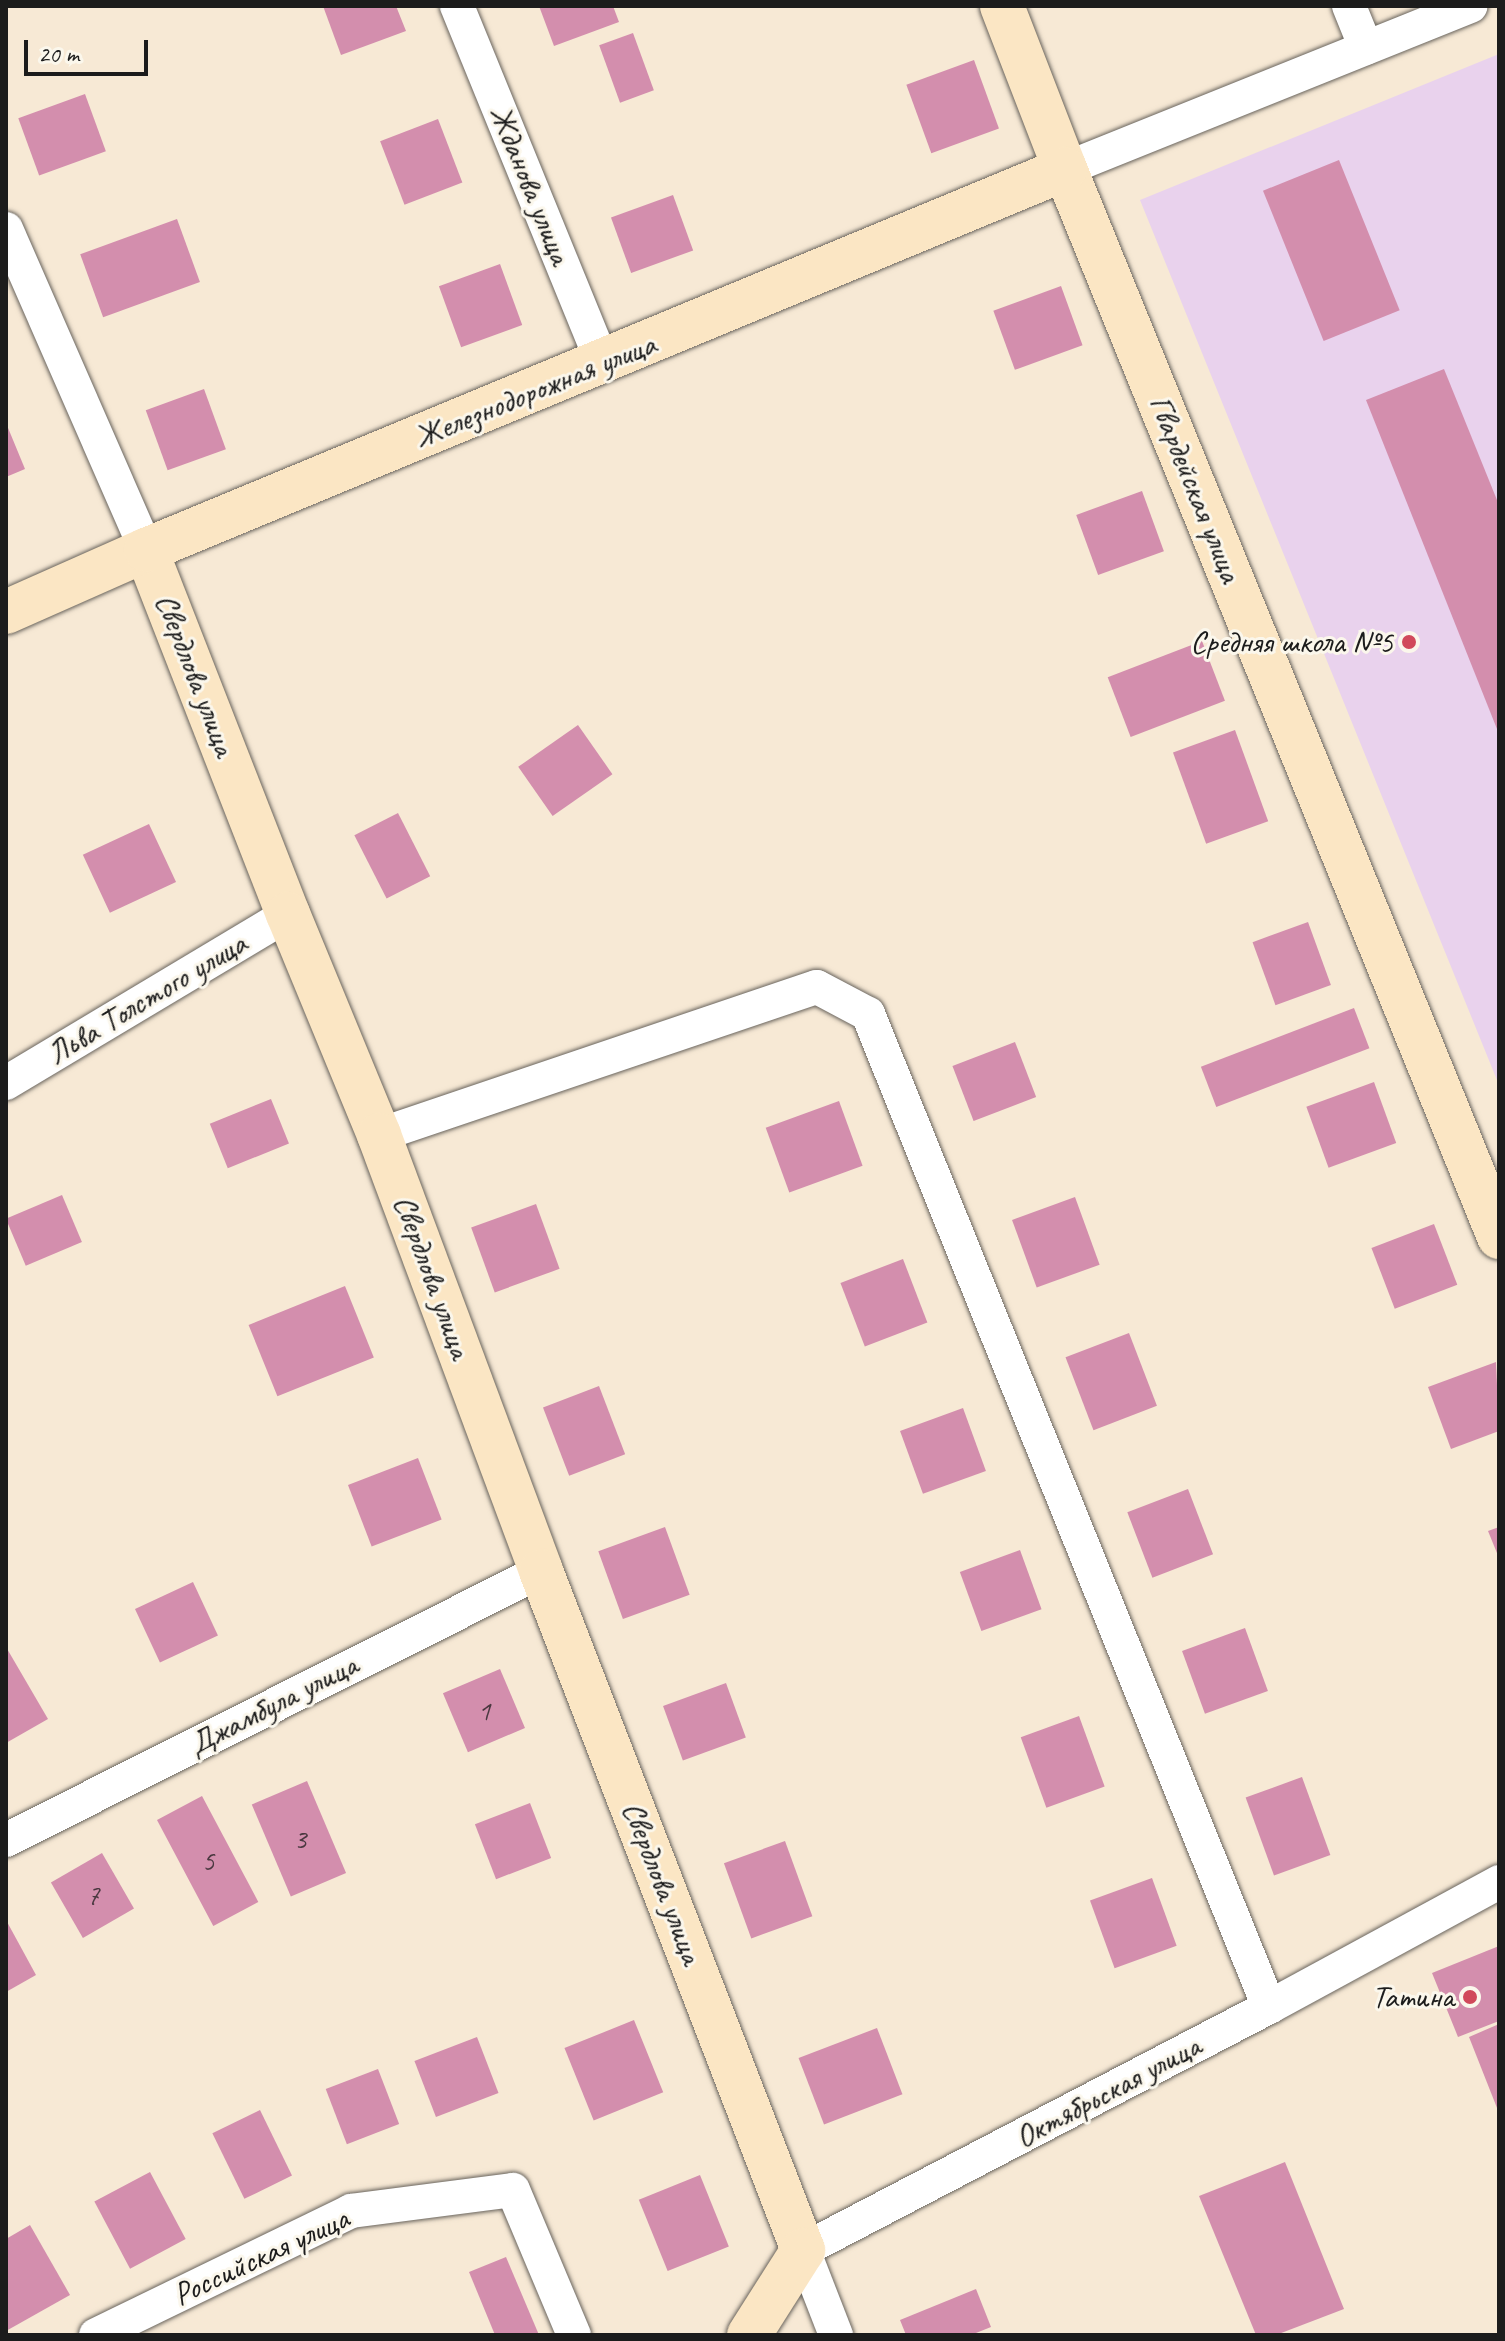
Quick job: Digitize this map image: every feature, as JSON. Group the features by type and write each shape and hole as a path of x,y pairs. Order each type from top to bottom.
{"street":[{"name":"Жданова улица","path":"457,6 603,364"},
{"name":"Гвардейская улица","path":"1002,6 1065,169 1499,1237"},
{"path":"1349,6 1366,48"},
{"path":"1065,169 1470,6"},
{"name":"Железнодорожная улица","path":"6,612 146,550 603,364 1065,169"},
{"name":"Свердлова улица","path":"6,229 146,550 288,914 379,1135 541,1571 836,2335"},
{"name":"Льва Толстого улица","path":"6,1083 288,914"},
{"path":"379,1135 817,987 868,1014 1269,2007"},
{"name":"Джамбула улица","path":"6,1840 541,1571"},
{"name":"Октябрьская улица","path":"803,2250 1269,2007 1499,1882"},
{"name":"Российская улица","path":"96,2335 351,2211 513,2190 574,2335"},
{"path":"749,2335 803,2250"}],"shaded area":[{"name":"Средняя школа №5","path":"1499,54 1499,1085 1140,200"}],"building":[{"path":"323,6 396,6 406,31 341,55"},
{"path":"539,6 613,6 619,22 554,46"},
{"path":"633,33 654,90 620,103 599,45"},
{"path":"974,60 999,129 931,153 906,85"},
{"path":"85,94 106,151 39,176 18,118"},
{"path":"438,119 462,182 404,205 380,141"},
{"path":"1339,160 1400,310 1324,341 1263,191"},
{"path":"673,195 693,250 631,273 611,218"},
{"path":"177,219 200,282 103,317 80,254"},
{"path":"500,264 522,325 461,347 439,286"},
{"path":"1061,286 1083,345 1015,370 993,311"},
{"path":"1444,369 1499,505 1499,734 1366,400"},
{"path":"204,389 226,449 168,470 146,410"},
{"path":"6,423 25,469 6,477"},
{"path":"1142,491 1164,551 1098,575 1076,515"},
{"path":"1202,641 1225,701 1131,737 1108,677"},
{"path":"578,725 612,774 553,816 518,767"},
{"path":"1235,730 1268,821 1206,844 1173,753"},
{"path":"398,813 430,876 387,899 354,835"},
{"path":"149,824 176,882 110,913 83,855"},
{"path":"1308,922 1331,985 1275,1005 1253,942"},
{"path":"1354,1008 1369,1048 1216,1107 1201,1067"},
{"path":"1015,1042 1036,1097 974,1121 952,1066"},
{"path":"1374,1082 1396,1143 1329,1168 1306,1107"},
{"path":"271,1099 289,1144 228,1168 210,1124"},
{"path":"839,1101 863,1166 789,1193 766,1128"},
{"path":"62,1195 82,1242 26,1266 6,1219"},
{"path":"1075,1197 1100,1265 1037,1288 1012,1220"},
{"path":"536,1204 560,1269 495,1292 471,1228"},
{"path":"1434,1224 1457,1285 1395,1309 1371,1248"},
{"path":"903,1259 927,1322 865,1346 840,1283"},
{"path":"345,1286 374,1357 277,1396 249,1325"},
{"path":"1129,1333 1157,1406 1093,1430 1066,1357"},
{"path":"1496,1362 1499,1431 1451,1449 1428,1387"},
{"path":"599,1386 625,1454 569,1476 543,1408"},
{"path":"963,1408 986,1471 923,1494 900,1431"},
{"path":"418,1458 442,1520 372,1546 348,1485"},
{"path":"1188,1489 1213,1554 1152,1578 1127,1512"},
{"path":"665,1527 690,1595 623,1619 598,1551"},
{"path":"1499,1527 1499,1558 1488,1531"},
{"path":"1020,1550 1042,1609 981,1631 960,1572"},
{"path":"193,1582 218,1635 160,1663 135,1609"},
{"path":"1245,1628 1268,1691 1205,1714 1182,1651"},
{"path":"6,1647 48,1719 6,1743"},
{"path":"500,1669 525,1728 468,1752 443,1693"},
{"path":"726,1683 746,1738 683,1760 663,1706"},
{"path":"1079,1716 1105,1786 1046,1808 1021,1737"},
{"path":"1302,1777 1330,1855 1274,1876 1246,1798"},
{"path":"307,1781 346,1873 291,1896 252,1804"},
{"path":"202,1796 258,1902 213,1926 157,1820"},
{"path":"530,1803 551,1858 496,1879 475,1824"},
{"path":"785,1841 812,1916 751,1938 724,1863"},
{"path":"102,1853 134,1908 83,1938 51,1882"},
{"path":"1152,1878 1177,1946 1115,1968 1090,1901"},
{"path":"6,1920 36,1975 6,1992"},
{"name":"Татина","path":"1499,1946 1499,2021 1458,2037 1432,1973"},
{"path":"634,2020 663,2092 594,2120 564,2048"},
{"path":"1499,2024 1499,2113 1469,2037"},
{"path":"877,2028 902,2094 824,2124 799,2058"},
{"path":"477,2037 499,2093 436,2117 414,2061"},
{"path":"378,2069 399,2124 347,2144 326,2089"},
{"path":"260,2110 292,2176 244,2199 212,2133"},
{"path":"1285,2162 1344,2309 1276,2335 1256,2335 1199,2196"},
{"path":"150,2172 186,2239 130,2269 94,2202"},
{"path":"700,2175 729,2246 668,2271 639,2200"},
{"path":"30,2225 70,2295 6,2331 6,2239"},
{"path":"506,2257 539,2335 495,2335 469,2272"},
{"path":"976,2289 991,2327 971,2335 906,2335 900,2320"}],"place":[{"name":"Средняя школа №5","path":"1409,642"},
{"name":"Татина","path":"1470,1997"}]}
